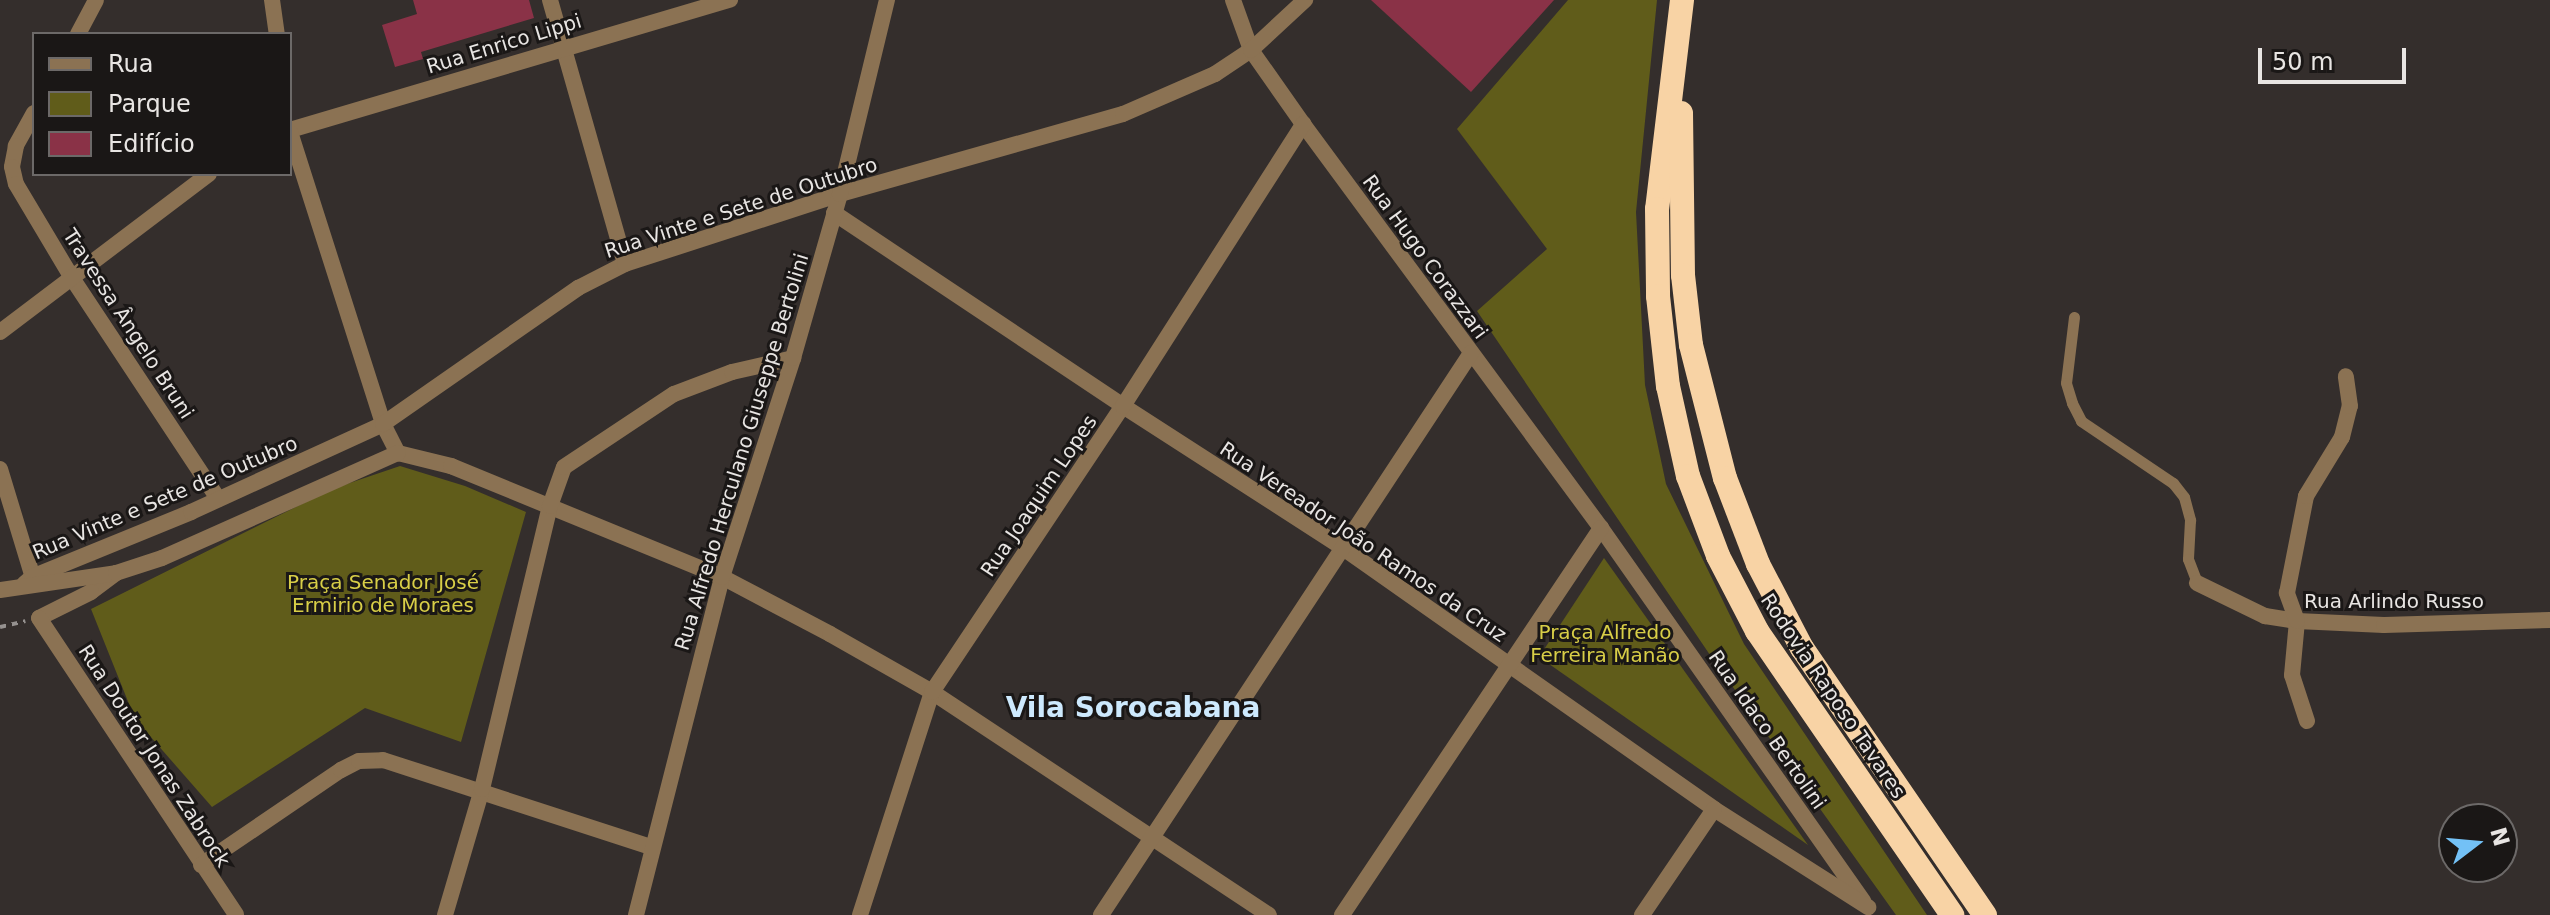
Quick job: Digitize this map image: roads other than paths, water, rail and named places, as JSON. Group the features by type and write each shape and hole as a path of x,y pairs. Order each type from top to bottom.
{"highway":[{"name":"Rodovia Raposo Tavares","path":"1681,9 1657,209 1658,296 1668,386 1688,476 1718,556 1757,631 1952,915"},
{"name":"Rodovia Raposo Tavares","path":"1681,9 1683,275 1691,345 1725,478 1758,564 1802,648 1985,915"}],"street":[{"path":"79,32 96,0"},
{"path":"272,0 277,32"},
{"path":"550,0 625,264"},
{"name":"Rua Enrico Lippi","path":"292,130 730,0"},
{"name":"Rua Alfredo Herculano Giuseppe Bertolini","path":"636,915 722,577 793,358 840,194 887,0"},
{"name":"Rua Hugo Corazzari","path":"1233,0 1251,50 1601,528"},
{"name":"Rua Vinte e Sete de Outubro","path":"31,582 383,424 578,288 625,264 840,194 1123,114 1215,74 1251,50 1305,0"},
{"name":"Travessa Ângelo Bruni","path":"32,117 16,146 12,167 16,184 72,278 218,499"},
{"name":"Rua Joaquim Lopes","path":"860,915 932,692 1123,406 1303,124"},
{"path":"292,137 383,424 398,453 451,466 722,577 932,692 1269,915"},
{"path":"0,332 206,176"},
{"name":"Rua Vereador João Ramos da Cruz","path":"834,213 1343,548 1714,809 1870,911"},
{"path":"1101,915 1471,353"},
{"path":"445,915 482,789 550,506 564,467 674,394 732,372 793,358"},
{"path":"2307,721 2292,675 2297,621 2287,593 2306,496 2342,437 2350,406 2346,376"},
{"name":"Rua Vinte e Sete de Outubro","path":"0,590 31,582 116,573 162,558 398,453"},
{"path":"0,469 31,582"},
{"path":"1342,915 1511,667 1601,528"},
{"name":"Rua Idaco Bertolini","path":"1601,528 1870,911"},
{"name":"Rua Vinte e Sete de Outubro","path":"39,618 91,592 116,573"},
{"name":"Rua Arlindo Russo","path":"2197,583 2265,616 2297,621 2384,625 2550,620"},
{"name":"Rua Doutor Jonas Zabrock","path":"39,618 236,915"},
{"path":"201,865 359,761 383,760 482,789 651,847"},
{"path":"1642,915 1714,809"}],"lane":[{"path":"2074,317 2066,383 2072,403 2081,421 2173,483 2184,497 2190,520 2188,559 2197,583"}],"district":[{"name":"Vila Sorocabana","path":"1133,708"}],"park label":[{"name":"Praça Senador José Ermirio de Moraes","path":"383,594"},
{"name":"Praça Alfredo Ferreira Manão","path":"1605,644"}]}
